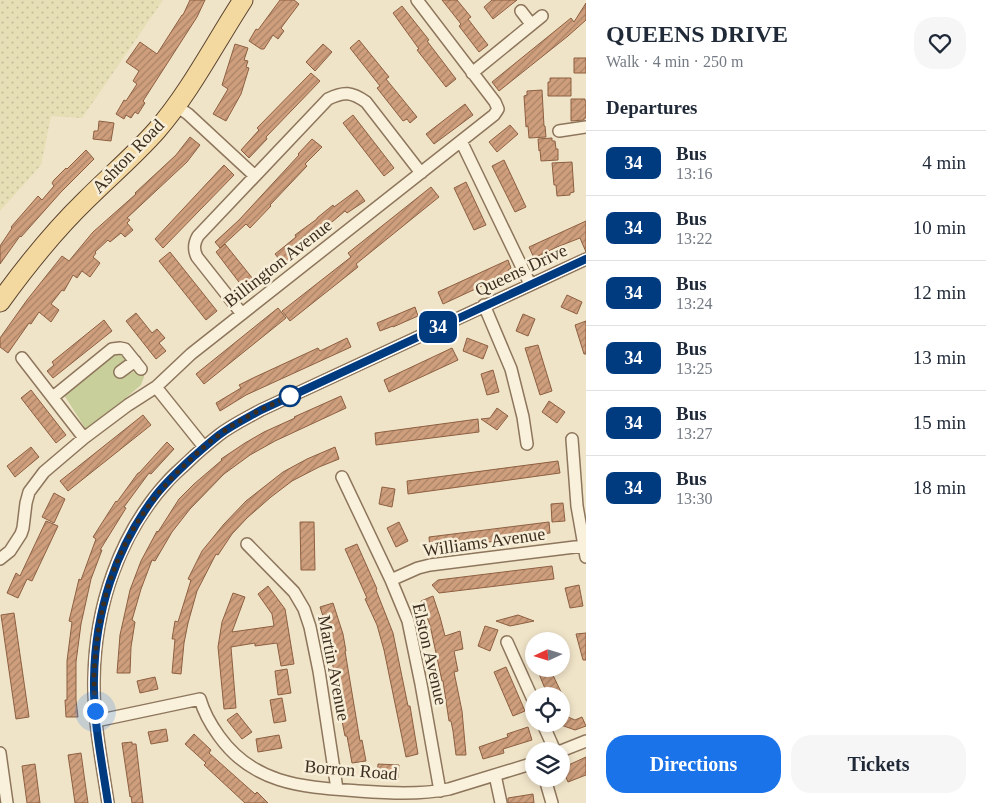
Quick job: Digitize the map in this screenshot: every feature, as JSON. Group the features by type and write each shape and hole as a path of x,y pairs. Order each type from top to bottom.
{"main road":[{"name":"Ashton Road","path":"0,302 55,232 157,130 176,106 243,0"}],"street":[{"path":"417,0 472,73 542,16"},
{"path":"521,11 531,24"},
{"name":"Billington Avenue","path":"0,559 10,551 21,534 29,492 44,472 84,438 156,387 191,354 494,115 498,109 496,105 472,73"},
{"path":"242,314 197,257 194,251 195,240 328,99 343,93 358,97 366,102 421,173"},
{"path":"176,106 188,114 255,176"},
{"path":"559,131 586,127"},
{"path":"461,141 530,284"},
{"name":"Queens Drive","path":"108,803 96,721 94,678 98,630 107,589 116,563 134,528 156,495 168,481 219,434 261,410 586,259"},
{"path":"484,306 511,369 528,444"},
{"path":"53,397 112,350 120,348 125,349 138,365 120,372"},
{"path":"22,358 84,438"},
{"path":"156,387 204,447"},
{"path":"572,439 576,506 585,552"},
{"name":"Elston Avenue","path":"342,478 408,621 440,790"},
{"name":"Martin Avenue","path":"248,544 294,592 304,609 310,627 338,789"},
{"name":"Williams Avenue","path":"390,580 430,565 585,552"},
{"path":"507,642 527,687"},
{"name":"Borron Road","path":"96,721 200,699 212,727 234,754 249,766 282,781 309,786 374,792 416,793 440,790 525,766"},
{"path":"570,747 586,741"},
{"path":"0,752 7,803"},
{"path":"496,775 500,803"},
{"path":"547,787 552,803"}],"shaded area":[{"path":"0,0 163,0 82,118 51,116 41,165 0,211"}],"green space":[{"path":"118,353 124,353 128,359 118,370 123,377 137,370 144,374 141,385 87,431 64,395"}],"building":[{"path":"190,0 205,0 197,17 143,101 145,103 138,114 135,112 131,118 126,115 124,119 116,114 137,84 133,81 139,71 126,62 140,42 157,54 183,15"},
{"path":"280,0 294,0 299,4 281,28 284,31 278,39 273,35 264,49 261,49 249,41 256,29 258,30"},
{"path":"442,0 457,0 471,17 468,19 488,45 479,52 459,26 461,24"},
{"path":"492,0 517,0 493,19 484,7"},
{"path":"586,3 586,20 499,91 492,82 571,18 574,22"},
{"path":"402,6 456,79 446,87 417,50 419,49 393,13"},
{"path":"359,40 389,77 386,79 417,117 410,123 407,119 403,121 377,88 380,86 350,48"},
{"path":"235,44 248,48 244,60 248,61 246,67 249,68 241,94 226,121 213,114 228,89 222,85"},
{"path":"323,44 332,52 315,71 306,62"},
{"path":"574,58 586,58 586,73 574,73"},
{"path":"311,73 320,81 266,137 267,139 249,158 241,150 259,130 257,128"},
{"path":"550,78 571,78 571,96 548,96 548,82 550,82"},
{"path":"542,90 546,137 529,138 528,126 526,127 524,96 527,95 527,91"},
{"path":"571,99 585,99 586,118 584,120 571,121"},
{"path":"465,104 473,115 434,144 426,134"},
{"path":"353,115 394,168 384,176 343,123"},
{"path":"99,121 114,123 111,141 93,139 94,131 98,131"},
{"path":"510,125 518,134 497,152 489,142"},
{"path":"190,137 200,145 187,162 127,218 130,220 127,223 133,230 125,237 121,233 110,242 108,240 95,252 93,257 100,263 90,277 82,271 77,278 73,275 64,291 62,290 51,304 59,310 51,322 39,312 8,353 0,347 0,338 62,256 69,261 93,232 176,155"},
{"path":"552,138 552,141 555,141 556,149 558,149 558,160 541,161 538,139"},
{"path":"312,139 322,147 305,164 307,166 250,228 246,224 220,248 215,242 239,220"},
{"path":"86,150 94,159 20,236 0,264 0,246 11,227 38,196 42,200 54,186 52,183 54,180"},
{"path":"504,160 526,207 515,212 492,166"},
{"path":"572,162 574,192 570,193 570,195 557,196 552,163"},
{"path":"224,165 234,175 163,248 155,239"},
{"path":"466,182 486,225 474,230 454,188"},
{"path":"431,187 439,197 356,264 358,267 290,321 282,311 351,257 348,253"},
{"path":"357,190 365,201 347,213 345,211 298,248 300,251 283,264 275,254 296,237 295,235 333,205 334,207"},
{"path":"586,221 586,252 580,238 534,258 529,247"},
{"path":"225,244 257,284 249,290 247,288 245,290 216,252"},
{"path":"170,252 217,311 206,320 159,261"},
{"path":"508,260 511,268 508,270 510,273 443,304 438,292"},
{"path":"567,295 582,302 577,314 561,307"},
{"path":"415,307 418,316 380,331 377,323"},
{"path":"278,308 286,318 204,384 196,374"},
{"path":"136,313 152,333 157,329 165,338 159,343 166,351 156,359 126,321"},
{"path":"523,314 535,319 528,336 516,331"},
{"path":"104,320 112,331 53,378 47,371 54,365 52,362"},
{"path":"586,321 586,354 584,354 575,325"},
{"path":"347,338 351,347 246,395 220,411 216,403 241,388 239,385 318,348 320,351"},
{"path":"467,338 488,346 483,359 463,351"},
{"path":"538,345 552,391 540,395 525,348"},
{"path":"452,348 458,360 389,392 384,380"},
{"path":"493,370 499,392 487,395 481,374"},
{"path":"31,390 66,435 56,443 21,398"},
{"path":"341,396 346,408 275,441 250,455 224,474 190,509 172,532 155,561 152,560 132,620 135,622 131,647 130,673 117,673 120,635 130,590 141,561 157,531 179,499 221,459 245,443 294,417"},
{"path":"549,401 565,412 557,423 542,412"},
{"path":"497,408 508,416 497,430 481,419 490,418"},
{"path":"143,415 151,425 68,491 60,481"},
{"path":"478,419 479,432 376,445 375,433"},
{"path":"167,442 174,449 151,474 149,473 124,507 126,508 100,550 102,550 91,579 81,624 76,662 78,717 66,717 67,661 72,622 69,621 79,579 81,580 96,539 93,537 116,501 138,473"},
{"path":"31,447 39,457 15,477 7,466"},
{"path":"335,447 339,459 292,481 271,497 247,518 232,534 218,555 216,554 197,591 184,643 181,674 172,673 175,639 172,639 175,621 178,622 191,580 188,579 202,551 246,501 283,472"},
{"path":"558,461 560,473 408,494 407,481"},
{"path":"382,487 395,489 392,507 379,504"},
{"path":"54,493 65,499 54,523 42,517"},
{"path":"563,503 565,521 552,522 551,504"},
{"path":"46,521 58,526 32,581 27,579 18,598 7,593 16,573 20,576"},
{"path":"300,522 314,522 315,570 301,570"},
{"path":"399,522 408,541 396,547 387,528"},
{"path":"549,522 550,533 539,534 539,536 430,549 429,537"},
{"path":"357,544 377,589 393,633 408,706 410,706 418,754 406,757 377,625 345,549"},
{"path":"552,566 554,579 439,593 432,585 438,580"},
{"path":"579,585 583,606 570,608 565,588"},
{"path":"268,586 285,609 294,664 281,666 277,643 255,646 255,643 231,647 236,708 224,709 218,647 222,622 233,593 245,597 232,632 274,626 272,614 258,594"},
{"path":"433,596 445,636 460,631 463,649 454,651 458,671 454,672 462,711 466,755 456,755 443,681 430,625 421,601"},
{"path":"333,603 343,634 360,741 362,740 366,761 352,763 347,736 345,736 327,622 325,622 320,607"},
{"path":"14,613 29,717 16,719 1,615"},
{"path":"518,615 534,621 510,626 496,621"},
{"path":"485,626 498,630 490,651 478,646"},
{"path":"586,633 586,660 583,660 576,634"},
{"path":"506,667 525,711 513,716 494,672"},
{"path":"287,669 291,693 278,695 275,671"},
{"path":"155,677 158,689 140,693 137,681"},
{"path":"541,678 554,678 559,687 544,687"},
{"path":"282,698 286,721 274,723 270,700"},
{"path":"237,713 252,732 242,739 227,720"},
{"path":"582,717 586,726 575,730 570,728 570,718 575,720"},
{"path":"525,728 525,732 530,732 532,740 503,749 504,753 483,759 479,747 508,737 507,734"},
{"path":"166,729 168,741 151,744 148,732"},
{"path":"194,734 211,750 209,753 255,794 257,792 268,803 245,803 204,765 206,763 185,744"},
{"path":"279,735 282,748 258,752 256,739"},
{"path":"132,742 132,744 136,744 143,803 132,803 130,797 122,743"},
{"path":"81,753 88,803 75,803 68,755"},
{"path":"586,757 586,775 570,781 570,764"},
{"path":"35,764 40,803 27,803 22,766"},
{"path":"378,764 399,765 398,779 377,778"},
{"path":"533,794 534,803 508,803 508,798"}],"bus line":[{"name":"34","path":"108,803 95,711 94,678 98,630 116,563 134,528 156,495 168,481 219,434 261,410 586,259"}],"route":[{"path":"95,711 94,678 101,615 116,563 139,520 168,481 219,434 296,393 290,396"}]}
